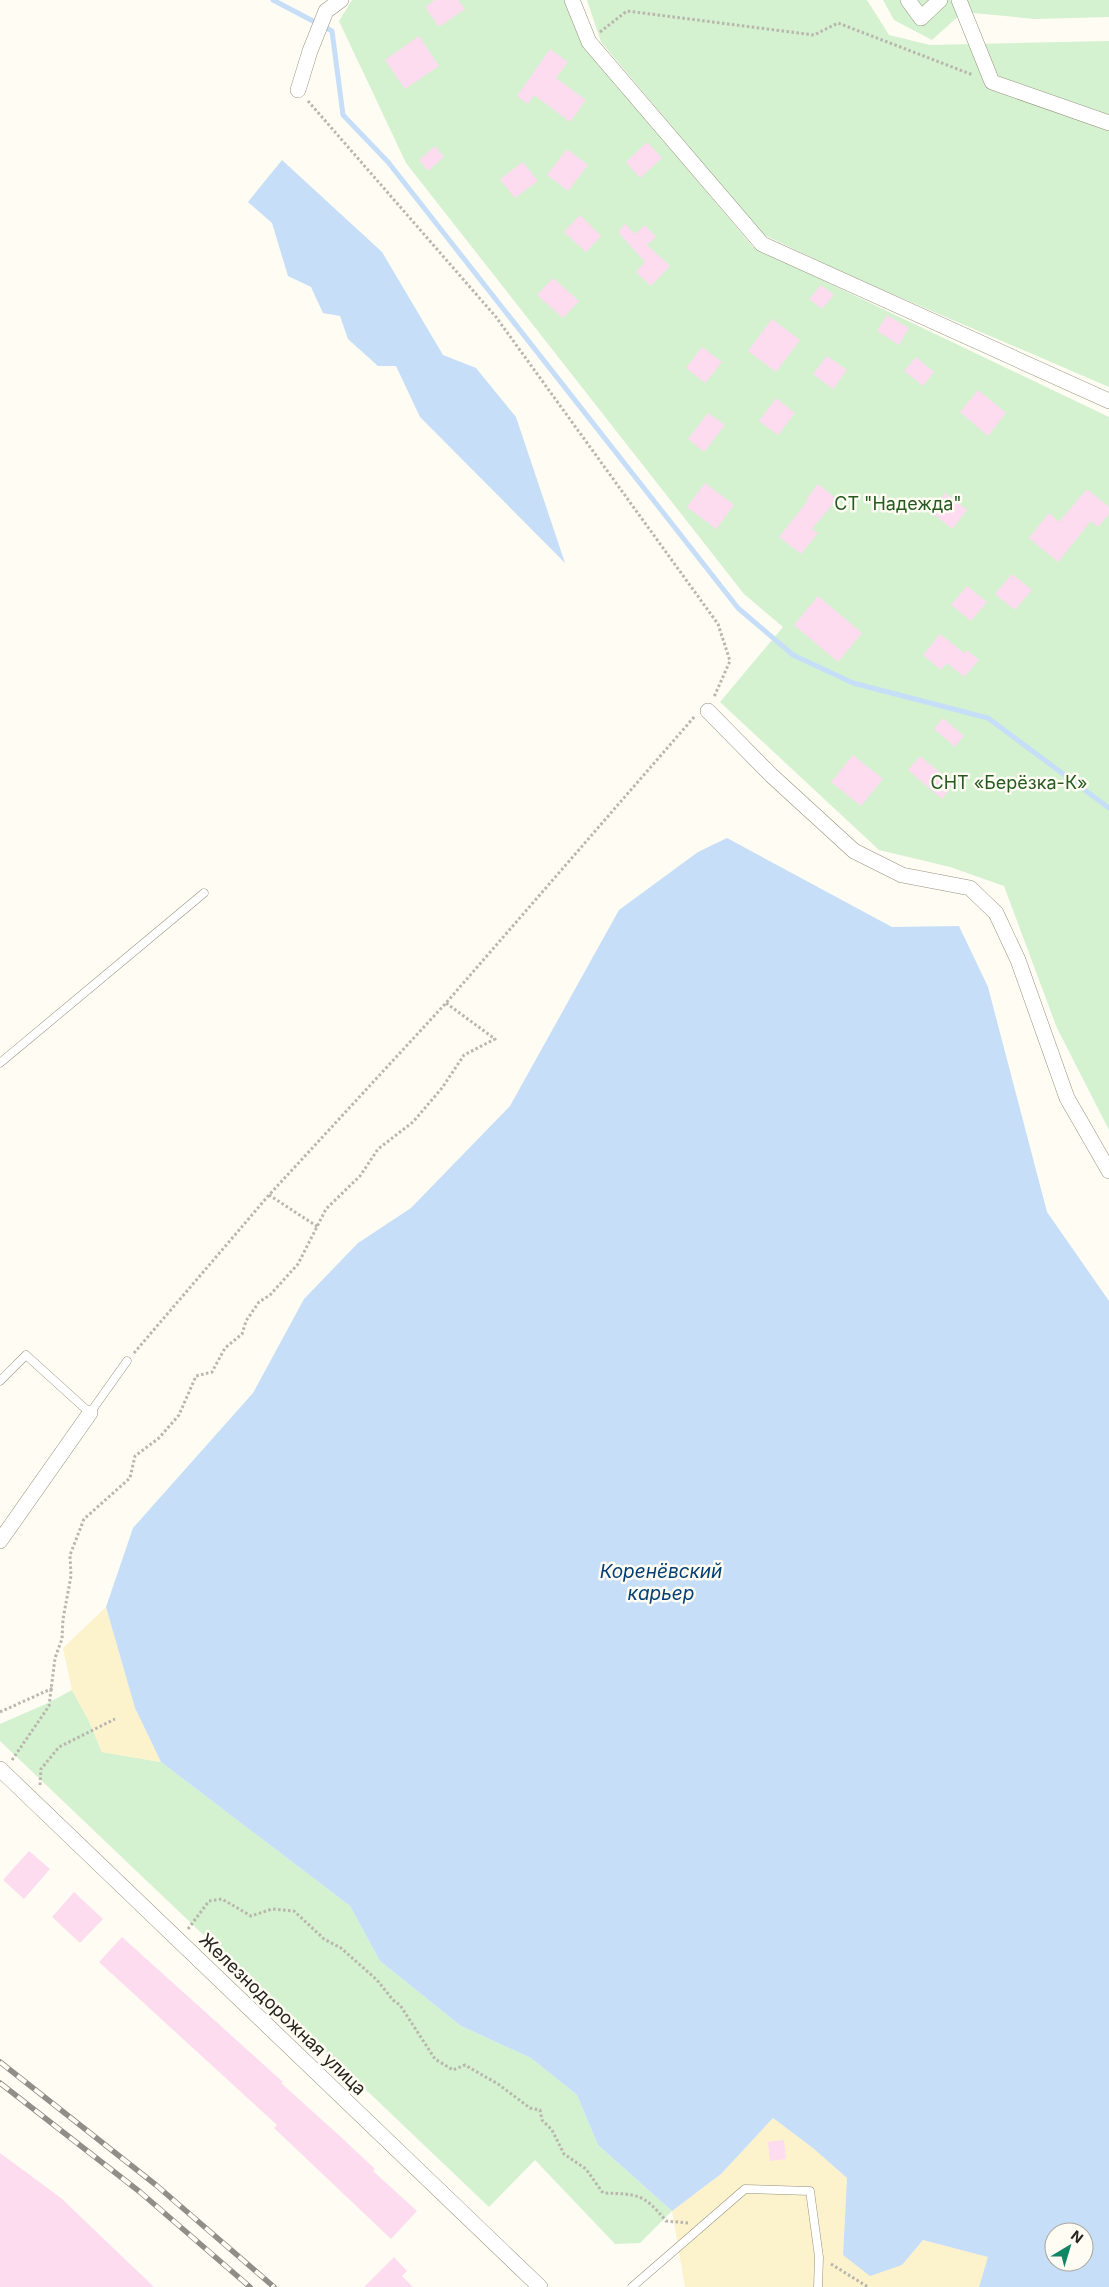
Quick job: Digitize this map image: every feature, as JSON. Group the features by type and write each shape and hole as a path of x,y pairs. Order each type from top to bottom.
{"street":[{"path":"298,90 326,11 341,0"},
{"path":"572,0 589,42 762,244 1109,401"},
{"path":"908,0 921,18 940,0"},
{"path":"959,0 992,82 1109,123"},
{"path":"708,711 771,775 854,852 902,875 970,888 996,913 1018,960 1067,1098 1109,1171"},
{"path":"0,1541 90,1413"},
{"name":"Железнодорожная улица","path":"5,1766 540,2287"}],"lane":[{"path":"0,1063 204,893"},
{"path":"0,1380 26,1355 90,1413 127,1361"},
{"path":"632,2287 745,2189 810,2191 820,2258 818,2287"}],"path":[{"path":"589,42 627,11 814,35 838,23 992,82"},
{"path":"127,1361 269,1195 446,1003 693,718 708,711 730,661 718,624 496,317 298,90"},
{"path":"5,1766 49,1706 53,1688 55,1658 62,1639 63,1619 71,1576 70,1555 84,1519 130,1478 135,1456 159,1438 179,1415 196,1376 212,1372 225,1348 242,1334 246,1322 259,1302 270,1295 298,1264 305,1254 306,1246 318,1227 326,1209 360,1176 378,1149 413,1122 442,1088 464,1056 495,1039 446,1003"},
{"path":"269,1195 318,1227"},
{"path":"0,1712 53,1688"},
{"path":"40,1790 41,1769 59,1747 115,1719"},
{"path":"186,1931 209,1901 222,1899 251,1916 272,1909 294,1911 324,1939 341,1948 377,1980 393,2000 400,2005 435,2059 453,2070 465,2066 498,2084 530,2108 540,2110 542,2120 552,2130 564,2154 586,2169 603,2193 633,2194 651,2203 666,2222 704,2224"},
{"path":"820,2258 868,2287"}],"green space":[{"name":"СТ \"Надежда\"","path":"352,0 564,0 581,42 753,247 1109,417 1109,1130 1057,1028 1004,886 950,867 879,850 720,702 783,627 744,594 406,163 339,21"},
{"path":"587,0 867,0 889,35 930,45 1109,41 1109,387 855,278 762,234 601,42"},
{"path":"883,0 1109,0 1109,17 1035,19 963,12 932,40 894,20"},
{"path":"72,1690 89,1721 102,1752 161,1762 350,1906 380,1961 461,2026 531,2058 577,2095 598,2145 672,2211 640,2243 615,2244 535,2160 489,2207 0,1741 0,1724 48,1703"}],"sand":[{"path":"106,1607 135,1708 161,1762 102,1752 89,1721 72,1690 63,1648"},
{"path":"773,2118 813,2148 847,2178 843,2255 902,2265 923,2240 989,2257 979,2287 685,2287 672,2211 721,2174"}],"water":[{"path":"282,160 382,252 443,355 476,368 516,417 565,563 420,417 396,366 378,366 348,339 340,316 323,313 311,287 288,276 272,223 248,202"},
{"name":"Коренёвский карьер","path":"727,838 892,927 959,926 988,987 1047,1212 1109,1301 1109,2287 979,2287 988,2257 923,2240 902,2265 870,2276 843,2255 847,2178 813,2148 773,2118 721,2174 672,2211 598,2145 577,2095 531,2058 461,2026 380,1961 350,1906 161,1762 135,1708 106,1607 133,1528 253,1393 304,1299 358,1243 411,1208 510,1106 619,910 698,852"}],"building":[{"path":"435,0 458,0 465,9 439,27 425,7"},
{"path":"419,36 439,66 405,89 385,60"},
{"path":"550,49 568,62 556,78 586,100 570,122 534,95 528,104 517,96"},
{"path":"647,142 662,158 640,178 626,162"},
{"path":"435,146 444,157 428,171 419,160"},
{"path":"567,149 588,165 568,191 547,175"},
{"path":"523,162 538,181 515,198 500,179"},
{"path":"580,215 601,236 586,252 564,232"},
{"path":"625,224 635,234 645,225 656,237 647,245 670,266 651,286 636,272 645,262 618,232"},
{"path":"553,278 579,301 563,318 537,295"},
{"path":"821,285 834,295 822,309 809,299"},
{"path":"887,315 909,328 899,345 877,331"},
{"path":"772,319 800,340 776,372 748,351"},
{"path":"702,347 722,362 705,383 686,368"},
{"path":"827,356 847,370 833,389 813,374"},
{"path":"916,357 934,372 923,386 904,371"},
{"path":"978,390 1006,413 988,436 960,412"},
{"path":"776,398 795,413 778,435 759,421"},
{"path":"708,413 725,425 704,452 688,439"},
{"path":"705,483 734,505 716,529 687,507"},
{"path":"818,484 837,499 812,529 818,533 801,554 779,537 809,499 807,498"},
{"path":"1087,489 1109,507 1109,514 1098,527 1091,521 1058,562 1029,538 1049,513 1059,522"},
{"path":"945,493 967,510 952,529 930,511"},
{"path":"1012,574 1032,590 1015,610 995,594"},
{"path":"967,586 987,602 971,621 951,605"},
{"path":"818,596 862,633 838,662 794,625"},
{"path":"940,634 964,653 967,650 979,660 964,677 947,663 941,670 923,655"},
{"path":"943,718 964,736 955,747 934,729"},
{"path":"853,755 883,779 861,806 831,782"},
{"path":"920,756 954,784 942,799 908,770"},
{"path":"29,1851 50,1869 24,1899 3,1880"},
{"path":"74,1892 103,1919 80,1943 52,1917"},
{"path":"122,1937 283,2082 281,2083 375,2169 373,2171 417,2211 391,2239 274,2128 277,2125 99,1962"},
{"path":"784,2140 786,2159 770,2161 768,2142"},
{"path":"0,2153 61,2198 154,2287 0,2287"},
{"path":"394,2257 407,2271 402,2276 413,2287 364,2287"}],"waterway":[{"path":"273,0 332,31 343,115 388,162 738,608 793,655 853,683 988,718 1109,808"}],"railway":[{"path":"0,2062 156,2185 274,2287"},
{"path":"0,2083 140,2192 250,2287"}],"park label":[{"name":"СНТ «Берёзка-К»","path":"1009,782"}]}
